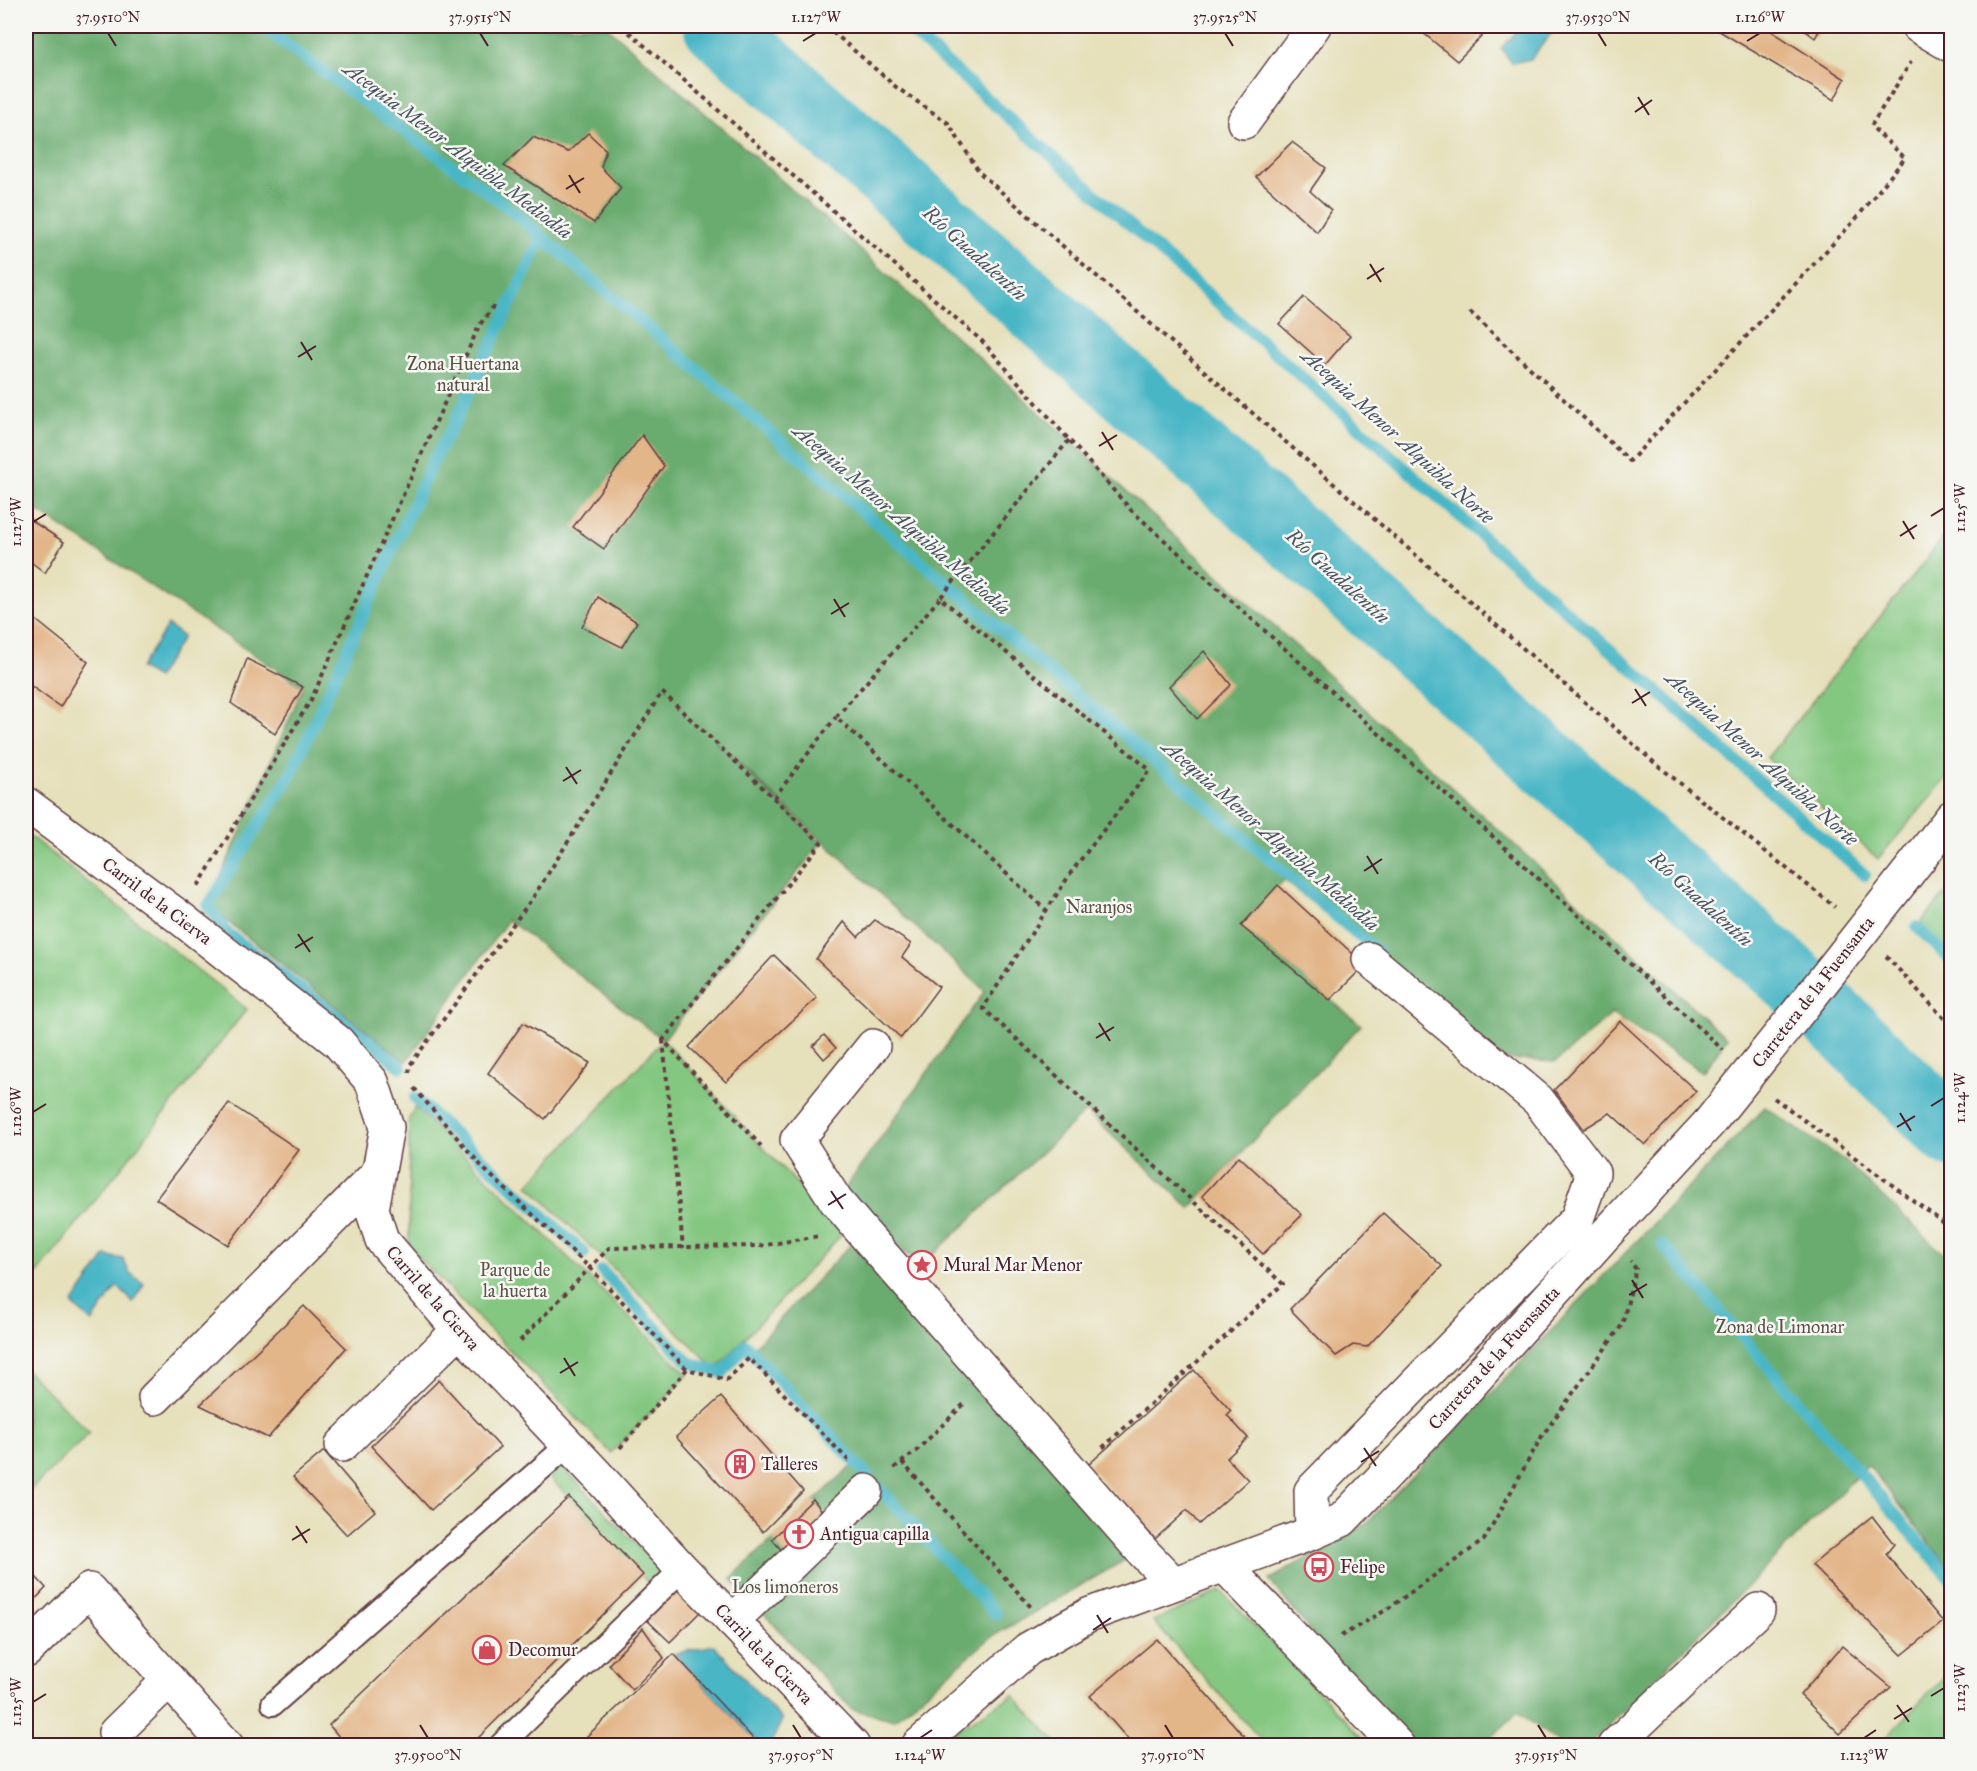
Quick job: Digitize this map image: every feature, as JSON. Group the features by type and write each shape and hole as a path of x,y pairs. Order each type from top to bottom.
{"street":[{"path":"1244,122 1314,26"},
{"name":"Carril de la Cierva","path":"26,804 179,917 338,1042 372,1082 387,1127 372,1209 382,1240 459,1330 597,1475 682,1569 853,1746"},
{"name":"Carretera de la Fuensanta","path":"918,1746 1028,1648 1088,1615 1342,1520 1442,1417 1606,1234 1709,1124 1952,817"},
{"path":"1312,1533 1311,1491 1577,1219 1593,1173 1538,1100 1369,958"},
{"path":"873,1046 797,1140 836,1201 1173,1583"},
{"path":"155,1398 378,1173"},
{"path":"342,1445 459,1330"},
{"path":"732,1621 869,1488"},
{"path":"1224,1565 1398,1746"},
{"path":"26,1651 89,1590 227,1746"},
{"path":"1614,1746 1758,1610"},
{"path":"118,1746 115,1733 169,1680"}],"lane":[{"path":"273,1704 568,1445"},
{"path":"500,1746 682,1569"}],"path":[{"path":"622,26 982,342 1131,510 1500,843 1727,1054"},
{"path":"826,26 896,87 948,123 980,173 1656,764 1952,1027"},
{"path":"1470,312 1630,461 1855,220 1905,158 1871,126 1933,35"},
{"path":"179,917 312,698 479,326 494,305"},
{"path":"774,798 836,717 940,598 1069,440"},
{"path":"940,598 1150,770 1072,871 983,1008 1283,1284 1075,1473"},
{"path":"683,1248 663,1040 821,843 662,692 534,896 410,1065 409,1082 485,1170 590,1268 687,1369 727,1380 749,1358 869,1488 916,1451 990,1378"},
{"path":"836,717 1046,910"},
{"path":"663,1040 769,1154"},
{"path":"1771,1095 1952,1229"},
{"path":"496,1369 609,1248 760,1246 859,1228"},
{"path":"1310,1654 1386,1610 1484,1540 1542,1436 1622,1325 1636,1269 1606,1234"},
{"path":"597,1475 687,1369"},
{"path":"902,1462 1054,1634"}],"green space":[{"name":"Zona Huertana natural","path":"34,26 606,26 865,254 1727,1038 1703,1072 1612,1014 1556,1062 1504,1059 1284,880 1241,926 1361,1025 1190,1208 1086,1111 922,1265 836,1201 985,991 715,741 821,843 663,1040 508,920 406,1062 208,906 303,687 26,503 26,56"},
{"path":"1951,528 1951,773 1878,859 1767,758"},
{"path":"26,833 247,1009 26,1288"},
{"path":"1951,887 1951,961 1917,927"},
{"path":"663,1040 843,1233 716,1369 528,1185"},
{"name":"Parque de la huerta","path":"415,1107 688,1375 611,1453 409,1248 409,1119"},
{"name":"Zona de Limonar","path":"1765,1107 1845,1161 1951,1261 1951,1570 1868,1465 1589,1745 1561,1745 1518,1712 1484,1745 1402,1745 1269,1580 1366,1524"},
{"name":"Los limoneros","path":"851,1244 1137,1553 993,1636 894,1720 852,1709 731,1578 855,1463 750,1351"},
{"path":"26,1370 90,1433 26,1494"},
{"path":"559,1463 678,1588 664,1600 547,1474"},
{"path":"1221,1591 1370,1745 1266,1745 1153,1621"},
{"path":"1951,1670 1951,1745 1879,1745"},
{"path":"1013,1695 1059,1745 942,1746 959,1728"}],"water":[{"path":"1523,26 1557,26 1531,59 1512,63 1501,48"},
{"path":"168,625 183,637 157,678 140,668"},
{"path":"106,1256 123,1259 130,1273 144,1284 133,1302 117,1286 92,1322 72,1304"},
{"path":"714,1645 782,1720 770,1745 760,1745 674,1654"}],"building":[{"path":"1415,26 1492,26 1457,61"},
{"path":"1719,26 1764,26 1845,79 1834,100 1716,29"},
{"path":"1799,26 1822,26 1815,38"},
{"path":"588,133 606,150 601,167 621,188 594,223 504,166 533,137 568,152"},
{"path":"1292,142 1326,168 1310,191 1331,210 1317,232 1256,177"},
{"path":"1304,297 1350,336 1325,365 1279,324"},
{"path":"642,435 664,466 604,549 573,527"},
{"path":"26,517 64,542 45,573 26,558"},
{"path":"598,597 637,622 622,647 582,627"},
{"path":"26,612 88,662 60,707 26,682"},
{"path":"1204,651 1231,685 1197,719 1169,686"},
{"path":"247,659 303,687 275,734 231,703"},
{"path":"1278,885 1365,965 1330,1000 1241,926"},
{"path":"875,920 911,944 902,957 939,987 901,1038 816,959 844,922 858,937"},
{"path":"774,955 817,998 726,1082 689,1047"},
{"path":"1620,1021 1696,1091 1645,1145 1610,1113 1584,1129 1554,1090"},
{"path":"523,1023 590,1063 545,1119 488,1073"},
{"path":"824,1035 836,1048 824,1059 813,1046"},
{"path":"229,1103 299,1150 228,1245 156,1199"},
{"path":"1239,1156 1302,1215 1263,1254 1202,1196"},
{"path":"1383,1213 1442,1266 1367,1347 1353,1345 1336,1356 1290,1309"},
{"path":"304,1306 346,1348 268,1438 200,1405"},
{"path":"1194,1370 1231,1411 1227,1415 1248,1438 1227,1458 1248,1480 1199,1524 1187,1510 1155,1539 1088,1465"},
{"path":"439,1380 500,1447 431,1510 371,1446"},
{"name":"Talleres","path":"721,1397 803,1491 763,1532 676,1437"},
{"path":"324,1451 375,1511 347,1535 293,1477"},
{"name":"Decomur","path":"569,1497 643,1575 470,1746 347,1746 329,1725"},
{"name":"Antigua capilla","path":"813,1499 832,1524 792,1563 772,1539"},
{"path":"1872,1516 1894,1544 1886,1554 1943,1622 1902,1655 1812,1565"},
{"path":"26,1566 46,1588 26,1609"},
{"path":"678,1588 700,1612 670,1642 646,1619"},
{"path":"643,1628 664,1658 632,1690 609,1664"},
{"path":"1157,1639 1253,1746 1134,1746 1090,1696"},
{"path":"1842,1646 1891,1687 1840,1734 1800,1695"},
{"path":"674,1654 760,1746 593,1746 585,1738"}],"waterway":[{"name":"Acequia Menor Alquibla Mediodía","path":"261,26 505,205 1379,953"},
{"name":"Río Guadalentín","path":"718,26 1811,996 1952,1133"},
{"name":"Acequia Menor Alquibla Norte","path":"905,26 1865,875"},
{"path":"401,1067 226,932 208,906 292,772 432,463 453,426 542,237"},
{"name":"Acequia Menor Alquibla Norte","path":"1917,927 1952,961"},
{"path":"415,1098 584,1253"},
{"name":"Acequia Menor Alquibla Mediodía","path":"1663,1245 1952,1580"},
{"path":"602,1271 688,1362 722,1373 746,1345 868,1476"},
{"path":"879,1488 996,1614"}],"place":[{"name":"Mural Mar Menor","path":"922,1265"},
{"name":"Talleres","path":"740,1464"},
{"name":"Antigua capilla","path":"799,1534"},
{"name":"Felipe","path":"1319,1567"},
{"name":"Decomur","path":"487,1650"}],"park label":[{"name":"Naranjos","path":"1099,907"}]}
